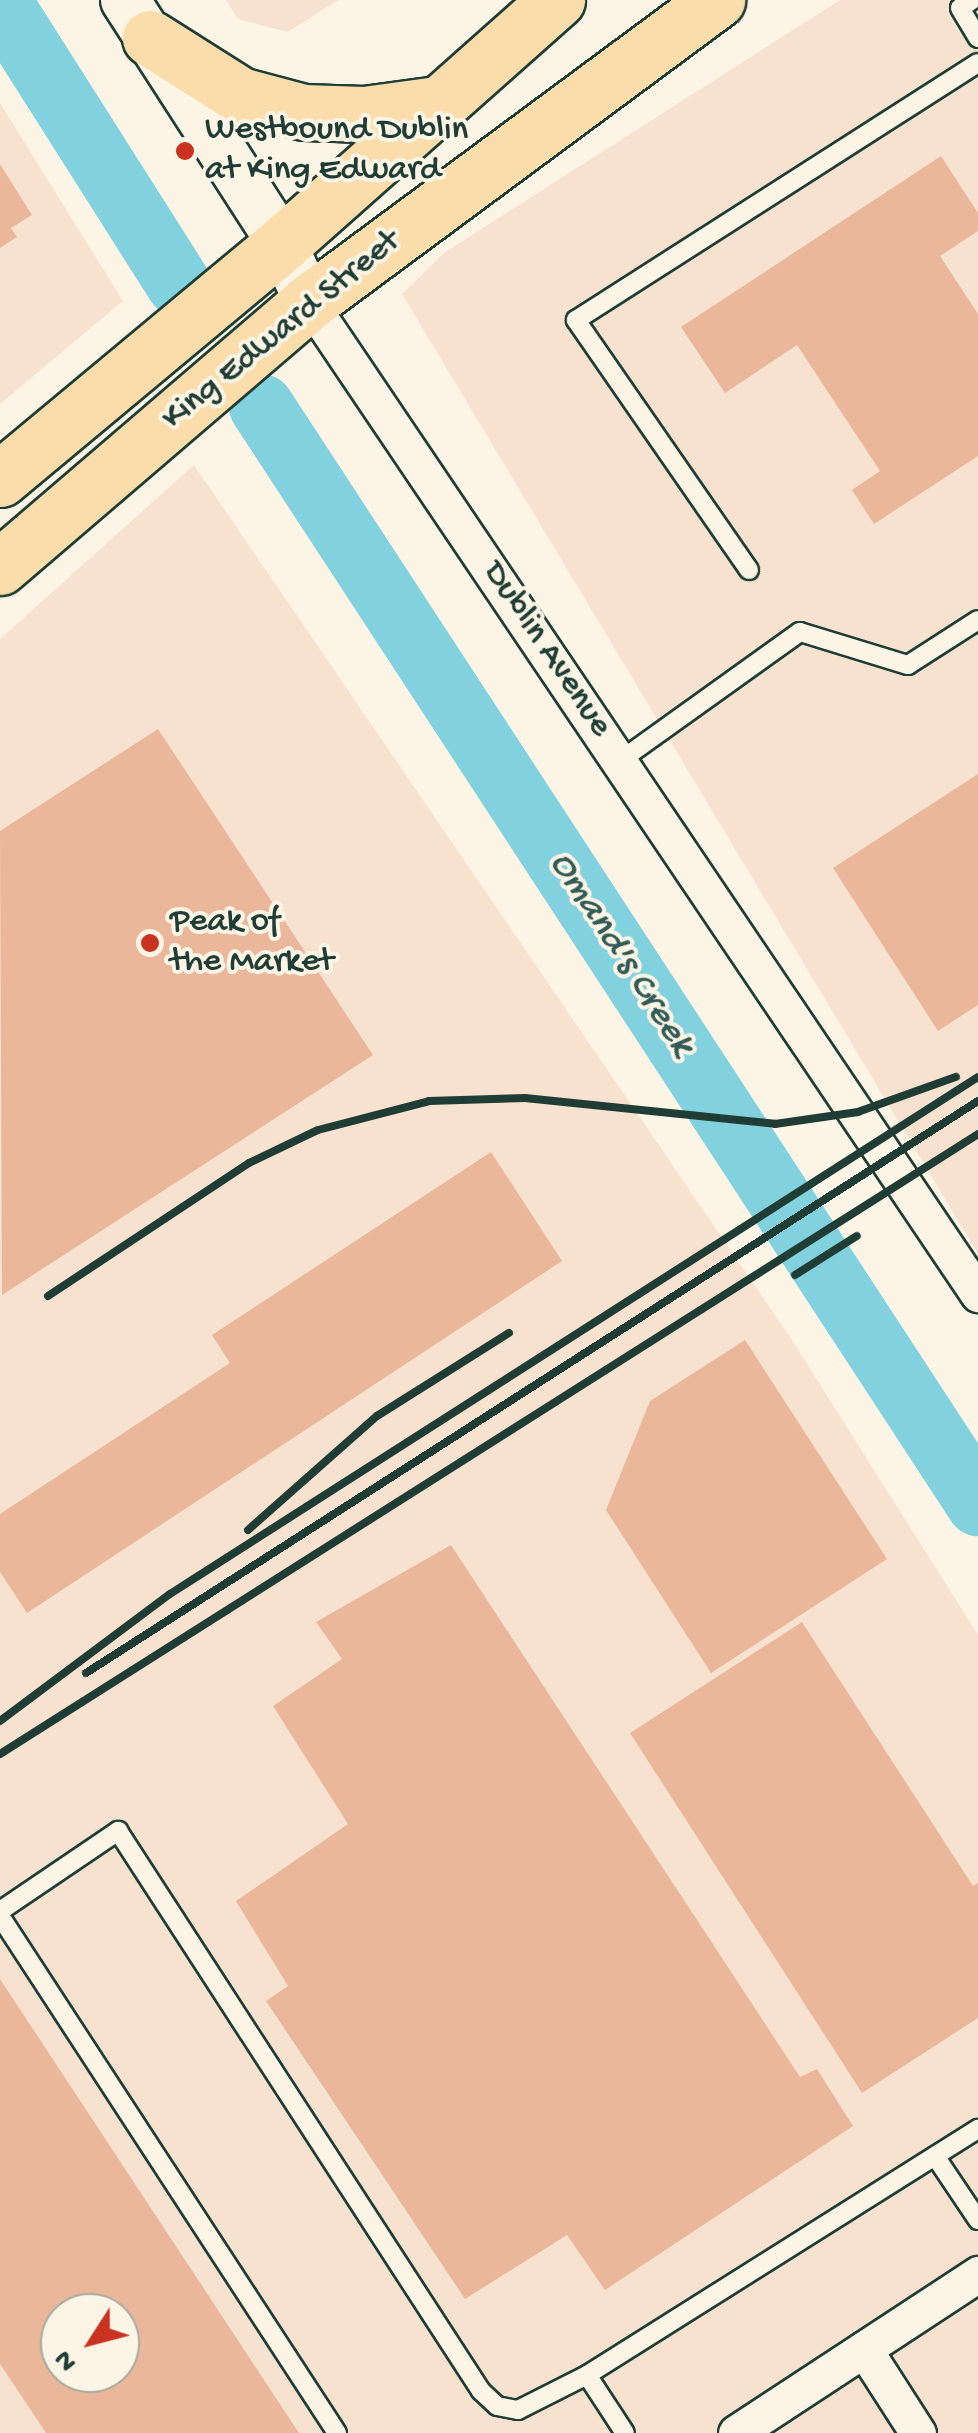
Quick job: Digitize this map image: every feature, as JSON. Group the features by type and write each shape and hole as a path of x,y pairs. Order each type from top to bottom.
{"main road":[{"name":"King Edward Street","path":"1,474 282,244 558,0"},
{"name":"King Edward Street","path":"2,561 309,302 717,0"},
{"path":"137,19 240,95 304,112 364,114 437,104"},
{"name":"Dublin Avenue","path":"137,19 282,244 309,302"}],"street":[{"name":"Dublin Avenue","path":"309,302 621,760 968,1257 978,1294"},
{"path":"736,2433 978,2274"},
{"path":"864,2349 918,2433"}],"lane":[{"path":"972,0 960,8 978,38"},
{"path":"749,570 576,320 978,63"},
{"path":"621,760 800,632 908,665 978,620"},
{"path":"337,2433 0,1913 118,1831 481,2391 497,2406 518,2410 587,2375 978,2129"},
{"path":"935,2156 978,2220"},
{"path":"587,2375 625,2433"}],"shaded area":[{"path":"226,0 338,0 288,32 238,19"},
{"path":"840,0 978,0 978,1254 402,294 444,253"},
{"path":"0,103 123,301 0,404"},
{"path":"194,465 792,1340 978,1635 978,2433 0,2433 0,639"}],"building":[{"path":"941,156 978,213 978,231 940,256 978,314 978,456 874,524 852,490 880,471 797,345 725,393 681,327"},
{"path":"0,164 32,215 11,228 17,237 0,248"},
{"name":"Peak of the Market","path":"158,729 373,1055 2,1295 0,831"},
{"path":"978,774 978,1005 938,1031 833,868"},
{"path":"491,1152 562,1261 27,1613 0,1572 0,1514 230,1363 212,1335"},
{"path":"745,1340 887,1559 711,1673 606,1510 650,1401"},
{"path":"451,1545 800,2077 817,2069 853,2126 605,2290 567,2235 465,2299 266,2001 288,1986 236,1901 348,1824 273,1706 342,1659 316,1622"},
{"path":"802,1622 973,1886 978,1883 978,2018 862,2093 630,1733"},
{"path":"0,1979 299,2433 46,2433 0,2364"}],"waterway":[{"name":"Omand's Creek","path":"0,3 178,283"},
{"name":"Omand's Creek","path":"261,406 978,1503"}],"railway":[{"path":"48,1296 249,1163 318,1130 429,1101 525,1098 775,1124 858,1112 956,1077"},
{"path":"0,1721 170,1594 978,1077"},
{"path":"86,1673 978,1101"},
{"path":"0,1754 978,1134"},
{"path":"795,1275 857,1236"},
{"path":"248,1530 377,1416 509,1333"}],"place":[{"name":"Westbound Dublin at King Edward","path":"185,151"},
{"name":"Peak of the Market","path":"150,943"}]}
